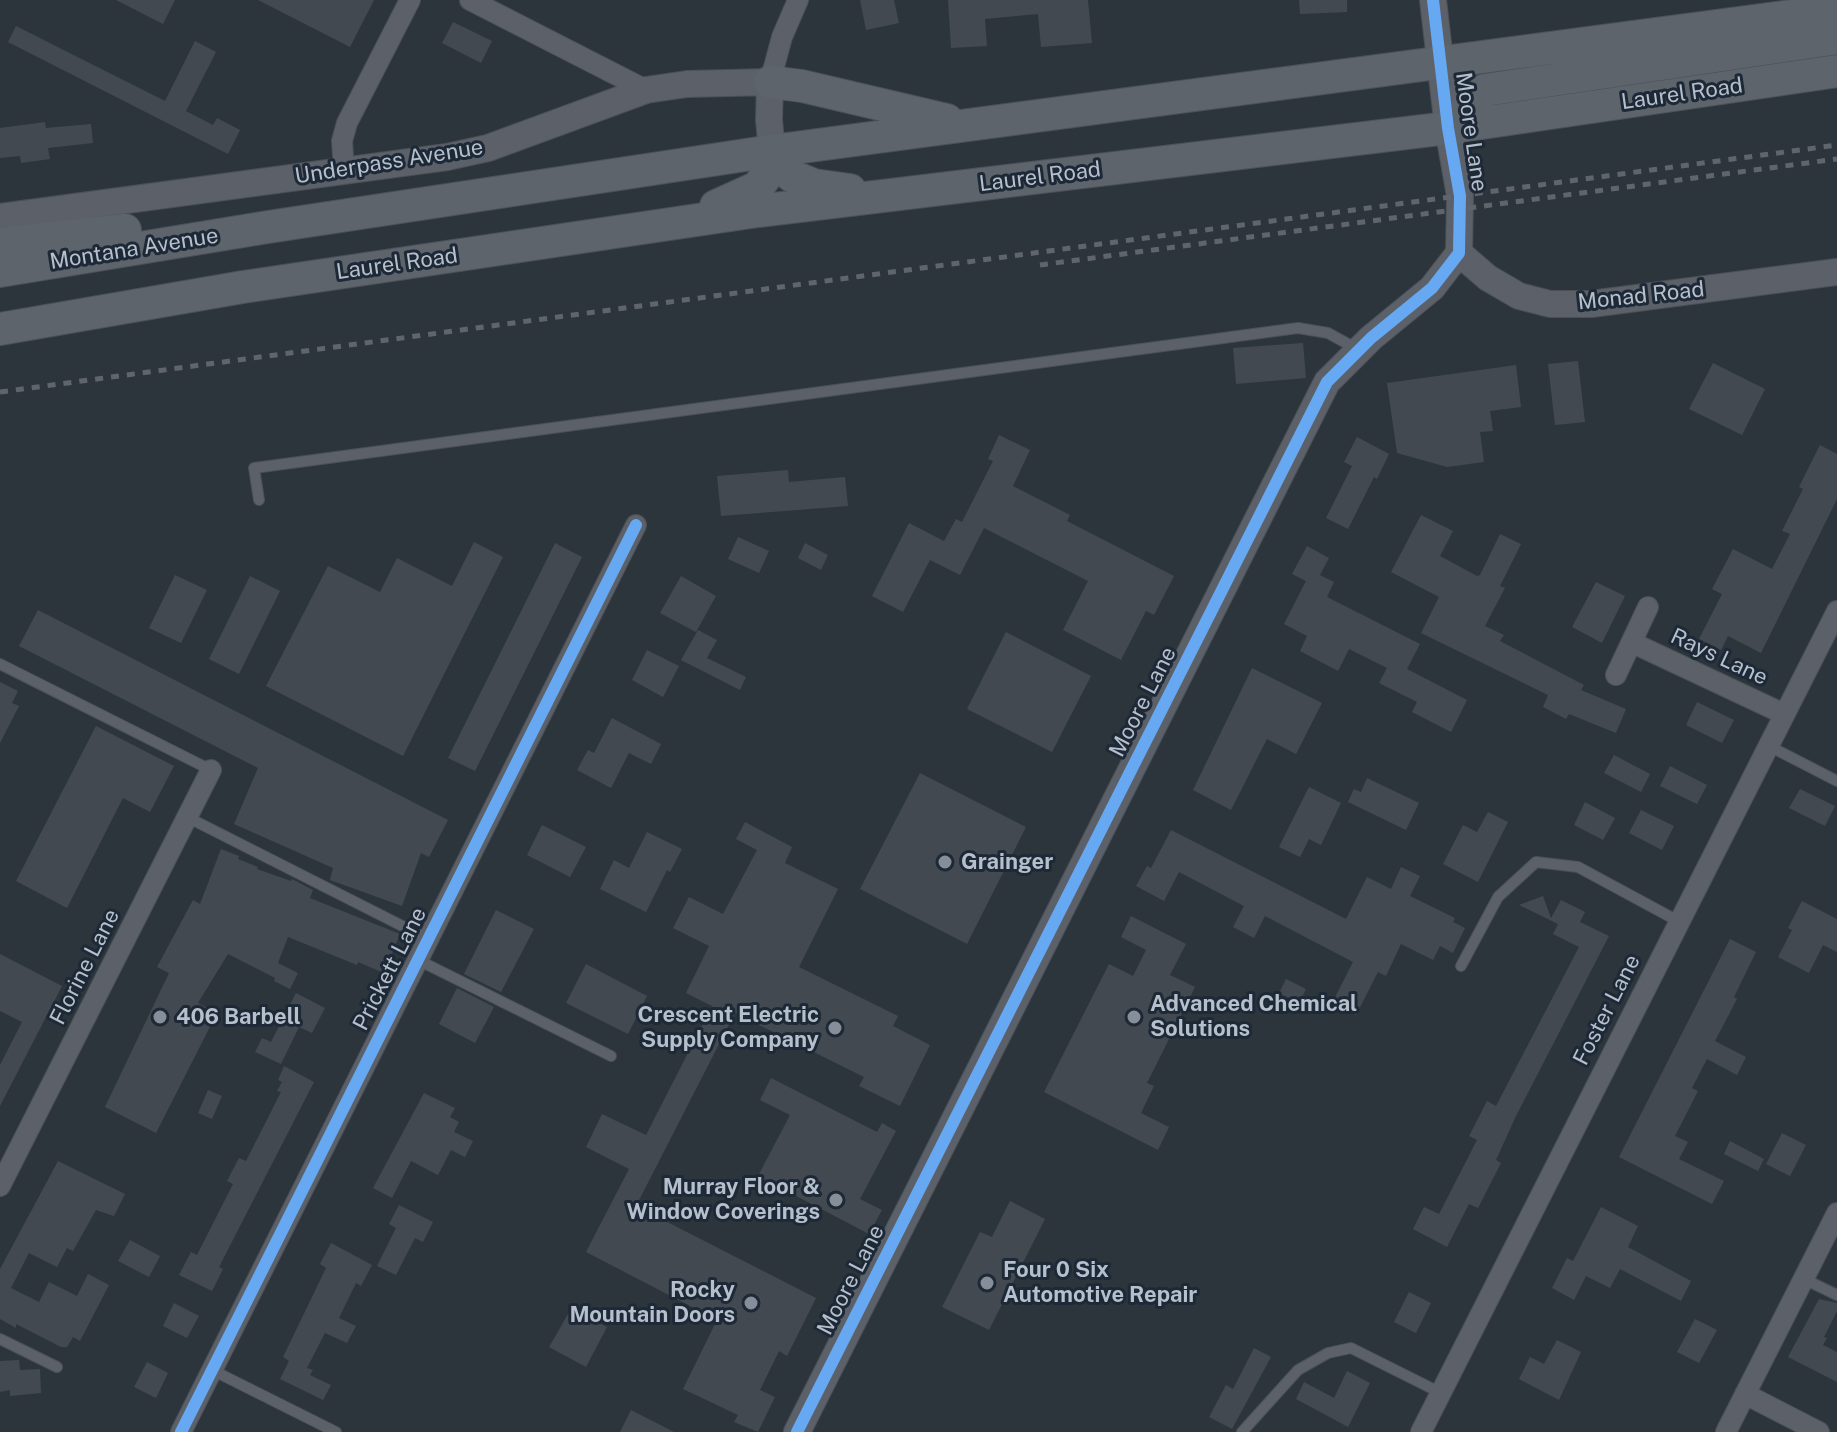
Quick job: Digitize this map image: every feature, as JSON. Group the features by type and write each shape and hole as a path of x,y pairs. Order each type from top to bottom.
{"main road":[{"path":"0,244 205,223 268,227 772,151 1441,63 1749,17 1837,10"},
{"path":"1448,128 1485,90 1837,38"},
{"name":"Laurel Road","path":"243,287 668,224 1448,128 1837,71"},
{"path":"770,82 802,86 974,125"},
{"path":"772,151 784,171 814,185 913,192"},
{"path":"668,224 758,187 766,176 772,151"},
{"name":"Montana Avenue","path":"0,271 268,227"},
{"path":"0,329 243,287"},
{"name":"Montana Avenue","path":"0,309 243,287"}],"street":[{"path":"344,170 342,141 347,123 410,0"},
{"path":"470,0 646,90"},
{"path":"772,151 770,82 776,54 798,0"},
{"name":"Moore Lane","path":"797,1432 1327,382 1359,350 1432,288 1459,253 1460,196 1448,128 1433,0"},
{"name":"Underpass Avenue","path":"0,217 470,153 646,90 687,84 770,82"},
{"name":"Monad Road","path":"1459,253 1488,278 1519,296 1550,304 1591,304 1837,272"},
{"name":"Prickett Lane","path":"181,1432 636,525"},
{"name":"Rays Lane","path":"1616,675 1648,607"},
{"name":"Foster Lane","path":"1421,1432 1837,611"},
{"name":"Rays Lane","path":"1633,643 1784,714"},
{"name":"Florine Lane","path":"0,1186 211,770"},
{"path":"1726,1432 1837,1213"},
{"path":"1745,1394 1819,1432"}],"lane":[{"path":"259,500 254,468 1298,328 1328,333 1359,350"},
{"path":"0,664 211,770"},
{"path":"1769,746 1837,781"},
{"path":"187,817 428,939"},
{"path":"1461,966 1498,897 1536,862 1578,867 1678,921"},
{"path":"418,960 611,1056"},
{"path":"1804,1279 1837,1295"},
{"path":"0,1339 57,1367"},
{"path":"1242,1432 1298,1370 1328,1353 1351,1348 1441,1393"},
{"path":"212,1370 336,1432"}],"building":[{"path":"116,0 175,0 163,24"},
{"path":"258,0 374,0 350,47"},
{"path":"860,0 894,0 899,23 866,30"},
{"path":"948,0 1088,0 1092,43 1041,47 1038,14 985,19 987,46 951,48"},
{"path":"1299,0 1347,0 1347,12 1300,14"},
{"path":"453,22 492,41 481,63 442,43"},
{"path":"16,26 165,101 195,41 216,52 186,111 213,125 217,118 240,130 228,154 8,42"},
{"path":"45,122 46,128 91,124 93,143 48,148 50,159 21,163 20,156 0,158 0,128"},
{"path":"1303,343 1306,378 1236,384 1233,348"},
{"path":"1578,361 1585,422 1555,425 1548,364"},
{"path":"1713,363 1765,389 1742,435 1689,409"},
{"path":"1516,365 1521,407 1490,411 1493,431 1480,432 1484,462 1447,467 1397,453 1387,383"},
{"path":"999,435 1030,450 1013,486 1070,515 1067,521 1174,576 1154,615 1146,611 1121,660 1063,630 1088,581 984,528 960,575 930,560 903,612 872,596 909,523 944,541 956,519 962,522 993,461 988,459"},
{"path":"1357,437 1389,454 1348,529 1326,518 1352,466 1344,462"},
{"path":"1820,445 1837,454 1837,499 1761,653 1728,636 1721,650 1699,639 1722,594 1712,589 1733,549 1772,569 1790,534 1782,531 1803,489 1799,487"},
{"path":"788,470 789,482 845,477 848,506 721,516 717,476"},
{"path":"1421,515 1453,531 1440,556 1477,576 1500,534 1521,544 1500,586 1505,588 1485,626 1504,635 1500,641 1584,685 1581,690 1626,709 1616,733 1569,714 1566,719 1543,707 1548,695 1421,633 1439,597 1391,572"},
{"path":"738,537 769,551 759,573 728,559"},
{"path":"474,542 503,557 403,756 266,686 328,566 380,592 397,558 452,586"},
{"path":"555,543 582,557 475,771 448,758"},
{"path":"805,543 828,555 821,570 798,558"},
{"path":"1307,546 1329,558 1320,575 1334,582 1327,597 1420,644 1407,669 1467,700 1451,732 1412,712 1417,702 1379,683 1387,668 1349,649 1338,671 1300,651 1307,636 1284,624 1306,581 1292,574"},
{"path":"175,575 207,590 181,643 149,628"},
{"path":"250,576 280,591 239,674 209,659"},
{"path":"681,576 716,596 696,632 660,613"},
{"path":"1596,582 1625,596 1602,643 1572,627"},
{"path":"38,610 448,820 429,857 421,853 402,906 330,880 333,868 234,824 258,768 19,646"},
{"path":"698,630 717,640 707,658 746,677 740,690 681,660"},
{"path":"1006,632 1091,676 1052,752 967,709"},
{"path":"647,650 679,666 663,697 632,680"},
{"path":"1252,668 1322,703 1296,754 1267,739 1231,810 1193,790"},
{"path":"0,682 18,691 12,703 19,706 0,743"},
{"path":"1697,702 1734,720 1722,743 1686,725"},
{"path":"612,718 661,744 651,764 629,753 611,788 577,770 588,750 594,753"},
{"path":"96,726 174,766 150,812 123,798 67,908 16,881"},
{"path":"1614,755 1650,774 1641,792 1604,773"},
{"path":"1670,766 1707,785 1697,804 1660,786"},
{"path":"920,773 1026,827 967,944 860,889"},
{"path":"1367,778 1419,803 1406,830 1348,802 1354,789 1361,792"},
{"path":"1309,787 1341,803 1321,845 1309,839 1300,857 1279,847"},
{"path":"1800,789 1835,806 1825,826 1789,808"},
{"path":"1585,802 1615,818 1603,840 1574,825"},
{"path":"1641,810 1674,826 1662,850 1629,833"},
{"path":"1488,812 1508,822 1478,882 1443,864 1463,825 1477,832"},
{"path":"745,822 792,847 785,863 838,889 799,967 898,1016 893,1026 930,1045 900,1106 859,1086 864,1077 735,1013 636,1206 816,1298 787,1356 779,1351 760,1390 775,1397 758,1432 734,1422 738,1415 683,1389 717,1320 586,1252 629,1169 586,1147 602,1114 646,1135 712,1006 686,993 709,946 673,928 689,897 723,914 757,850 736,839"},
{"path":"542,825 586,847 570,877 527,855"},
{"path":"1171,830 1346,919 1367,877 1391,889 1401,867 1420,876 1410,896 1455,918 1453,922 1465,928 1453,953 1440,946 1433,960 1401,944 1386,976 1378,972 1356,1015 1332,1003 1353,962 1265,916 1254,938 1233,927 1244,906 1179,872 1164,901 1136,886 1147,866 1151,868"},
{"path":"647,832 682,849 670,872 667,870 646,912 600,889 614,860 629,868"},
{"path":"221,849 239,856 238,859 257,869 292,879 313,890 310,898 400,934 384,973 288,937 278,963 298,973 290,989 228,954 198,1003 217,1013 156,1133 105,1107 169,973 157,967 193,900 200,904"},
{"path":"1543,896 1551,918 1561,900 1585,912 1580,922 1609,936 1516,1116 1496,1160 1501,1163 1478,1208 1469,1204 1447,1247 1413,1229 1424,1207 1439,1214 1477,1140 1469,1136 1487,1101 1496,1106 1579,947 1553,934 1558,924 1519,905"},
{"path":"1802,901 1837,919 1837,952 1823,945 1809,973 1778,957"},
{"path":"496,910 534,929 501,992 464,974"},
{"path":"1131,916 1186,944 1170,975 1195,987 1147,1083 1154,1086 1141,1113 1169,1127 1158,1150 1044,1092 1109,964 1133,976 1146,950 1121,937"},
{"path":"1730,939 1756,952 1734,997 1737,999 1715,1041 1746,1057 1737,1075 1707,1059 1692,1088 1698,1091 1675,1136 1688,1142 1679,1159 1724,1181 1712,1204 1619,1157"},
{"path":"0,954 62,986 0,1106 0,1065 22,1022 0,1011"},
{"path":"586,964 647,996 628,1034 566,1003"},
{"path":"1286,979 1306,989 1299,1003 1279,993"},
{"path":"457,988 494,1007 475,1043 439,1024"},
{"path":"296,993 325,1008 312,1033 299,1027 281,1064 255,1052 262,1038 271,1042"},
{"path":"284,1066 314,1082 219,1267 223,1269 212,1291 179,1275 191,1252 197,1255 233,1184 227,1181 239,1158 246,1161 281,1092 277,1091 282,1082 278,1080"},
{"path":"771,1078 877,1132 882,1123 896,1131 860,1199 882,1210 869,1234 758,1176 790,1115 760,1100"},
{"path":"208,1090 222,1096 212,1119 198,1113"},
{"path":"424,1093 455,1108 450,1117 459,1122 454,1132 473,1141 465,1157 451,1150 438,1175 411,1161 392,1198 373,1188"},
{"path":"1782,1133 1806,1145 1790,1176 1766,1164"},
{"path":"1730,1141 1764,1159 1758,1171 1724,1154"},
{"path":"58,1161 125,1194 114,1216 96,1210 73,1251 67,1248 57,1267 29,1253 11,1288 39,1302 49,1282 77,1296 88,1274 109,1285 80,1341 73,1337 67,1347 0,1319 0,1269"},
{"path":"1010,1201 1045,1219 989,1330 942,1307 980,1232 992,1237"},
{"path":"399,1205 433,1222 423,1242 415,1238 396,1275 377,1266 396,1228 389,1224"},
{"path":"1601,1207 1638,1226 1628,1247 1691,1281 1681,1301 1620,1269 1610,1288 1586,1276 1574,1300 1552,1288 1567,1258 1573,1261"},
{"path":"130,1240 160,1256 149,1277 118,1261"},
{"path":"331,1243 372,1265 361,1286 356,1283 339,1318 356,1326 347,1343 325,1333 307,1368 313,1370 310,1375 331,1385 323,1400 280,1379 289,1361 283,1357 326,1268 320,1264"},
{"path":"1409,1292 1431,1303 1416,1333 1394,1322"},
{"path":"1819,1299 1837,1303 1837,1311 1823,1345 1837,1352 1837,1382 1788,1357"},
{"path":"174,1303 199,1316 187,1338 163,1326"},
{"path":"571,1309 607,1327 586,1367 549,1347"},
{"path":"1695,1319 1717,1330 1699,1363 1677,1352"},
{"path":"1557,1340 1581,1352 1559,1400 1519,1379 1530,1357 1544,1364"},
{"path":"1254,1348 1271,1357 1232,1429 1209,1417 1226,1385 1233,1389"},
{"path":"19,1360 20,1370 40,1369 41,1393 10,1396 10,1390 0,1392 0,1361"},
{"path":"147,1362 168,1373 156,1398 134,1387"},
{"path":"1347,1371 1370,1383 1348,1427 1296,1399 1304,1382 1334,1398"},
{"path":"631,1410 674,1432 620,1432"}],"railway":[{"path":"0,392 1837,145"},
{"path":"1040,265 1837,159"}],"cycle path":[{"path":"797,1432 1327,382 1371,338 1432,288 1459,253 1460,196 1448,128 1433,0"},
{"path":"181,1432 636,525"}],"place":[{"name":"Grainger","path":"945,862"},
{"name":"406 Barbell","path":"160,1017"},
{"name":"Advanced Chemical Solutions","path":"1134,1017"},
{"name":"Crescent Electric Supply Company","path":"835,1028"},
{"name":"Murray Floor & Window Coverings","path":"836,1200"},
{"name":"Four 0 Six Automotive Repair","path":"987,1283"},
{"name":"Rocky Mountain Doors","path":"751,1303"}]}
